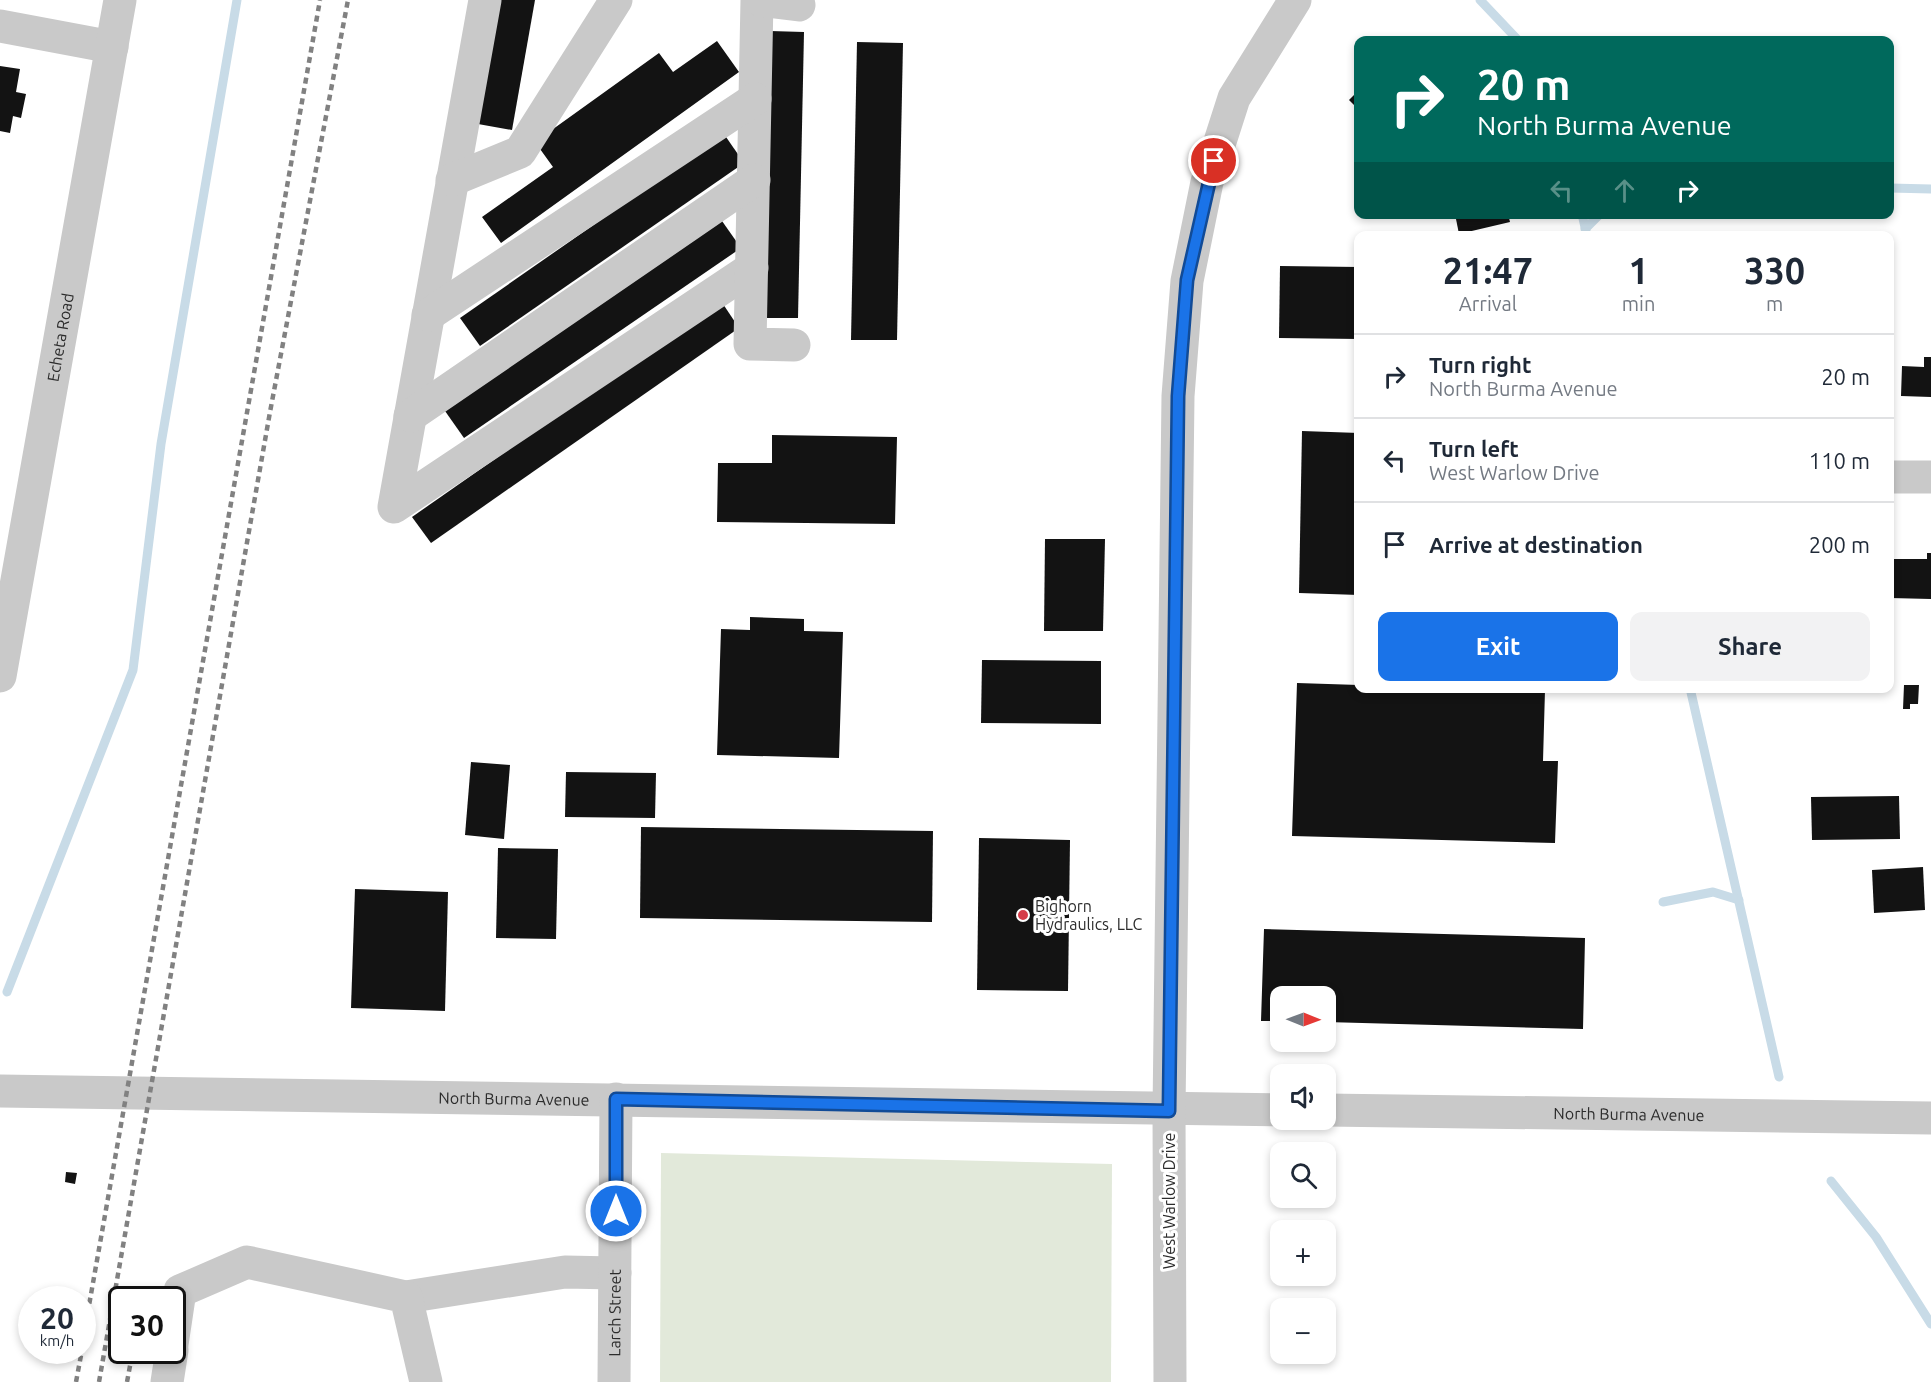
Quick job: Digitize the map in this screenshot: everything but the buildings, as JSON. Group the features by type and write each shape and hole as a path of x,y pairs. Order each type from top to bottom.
{"street":[{"name":"Echeta Road","path":"0,676 8,581 120,0"},
{"path":"485,0 394,507 752,268"},
{"path":"452,180 520,153 616,0"},
{"path":"794,345 750,344 758,0 799,5"},
{"name":"West Warlow Drive","path":"1170,1382 1169,1111 1178,396 1187,280 1207,182 1234,98 1294,1"},
{"path":"0,26 112,47"},
{"path":"428,315 755,99"},
{"path":"410,416 754,180"},
{"path":"1894,477 1931,477"},
{"name":"North Burma Avenue","path":"0,1091 616,1099 1169,1111 1270,1110"},
{"name":"Larch Street","path":"614,1382 616,1099"},
{"name":"North Burma Avenue","path":"1336,1110 1931,1118"},
{"path":"186,1288 247,1262 406,1297 565,1272 615,1273"},
{"path":"406,1297 426,1382"},
{"path":"167,1382 170,1364"}],"green space":[{"path":"661,1153 1112,1164 1111,1382 660,1382"}],"waterway":[{"path":"7,992 133,670 161,444 237,0"},
{"path":"1480,0 1514,36"},
{"path":"1894,188 1931,189"},
{"path":"1583,219 1586,231"},
{"path":"1585,229 1595,219"},
{"path":"1691,693 1779,1077"},
{"path":"1663,902 1713,892 1739,900"},
{"path":"1831,1181 1876,1237 1931,1324"}],"railway":[{"path":"92,1286 320,0"},
{"path":"99,1382 270,412 348,0"},
{"path":"76,1382 79,1364"},
{"path":"127,1382 130,1364"}],"place":[{"name":"Bighorn Hydraulics, LLC","path":"1023,915"}],"route":[{"path":"616,1211 616,1099 936,1104 1169,1111 1178,396 1187,280 1207,182 1214,161"}]}
